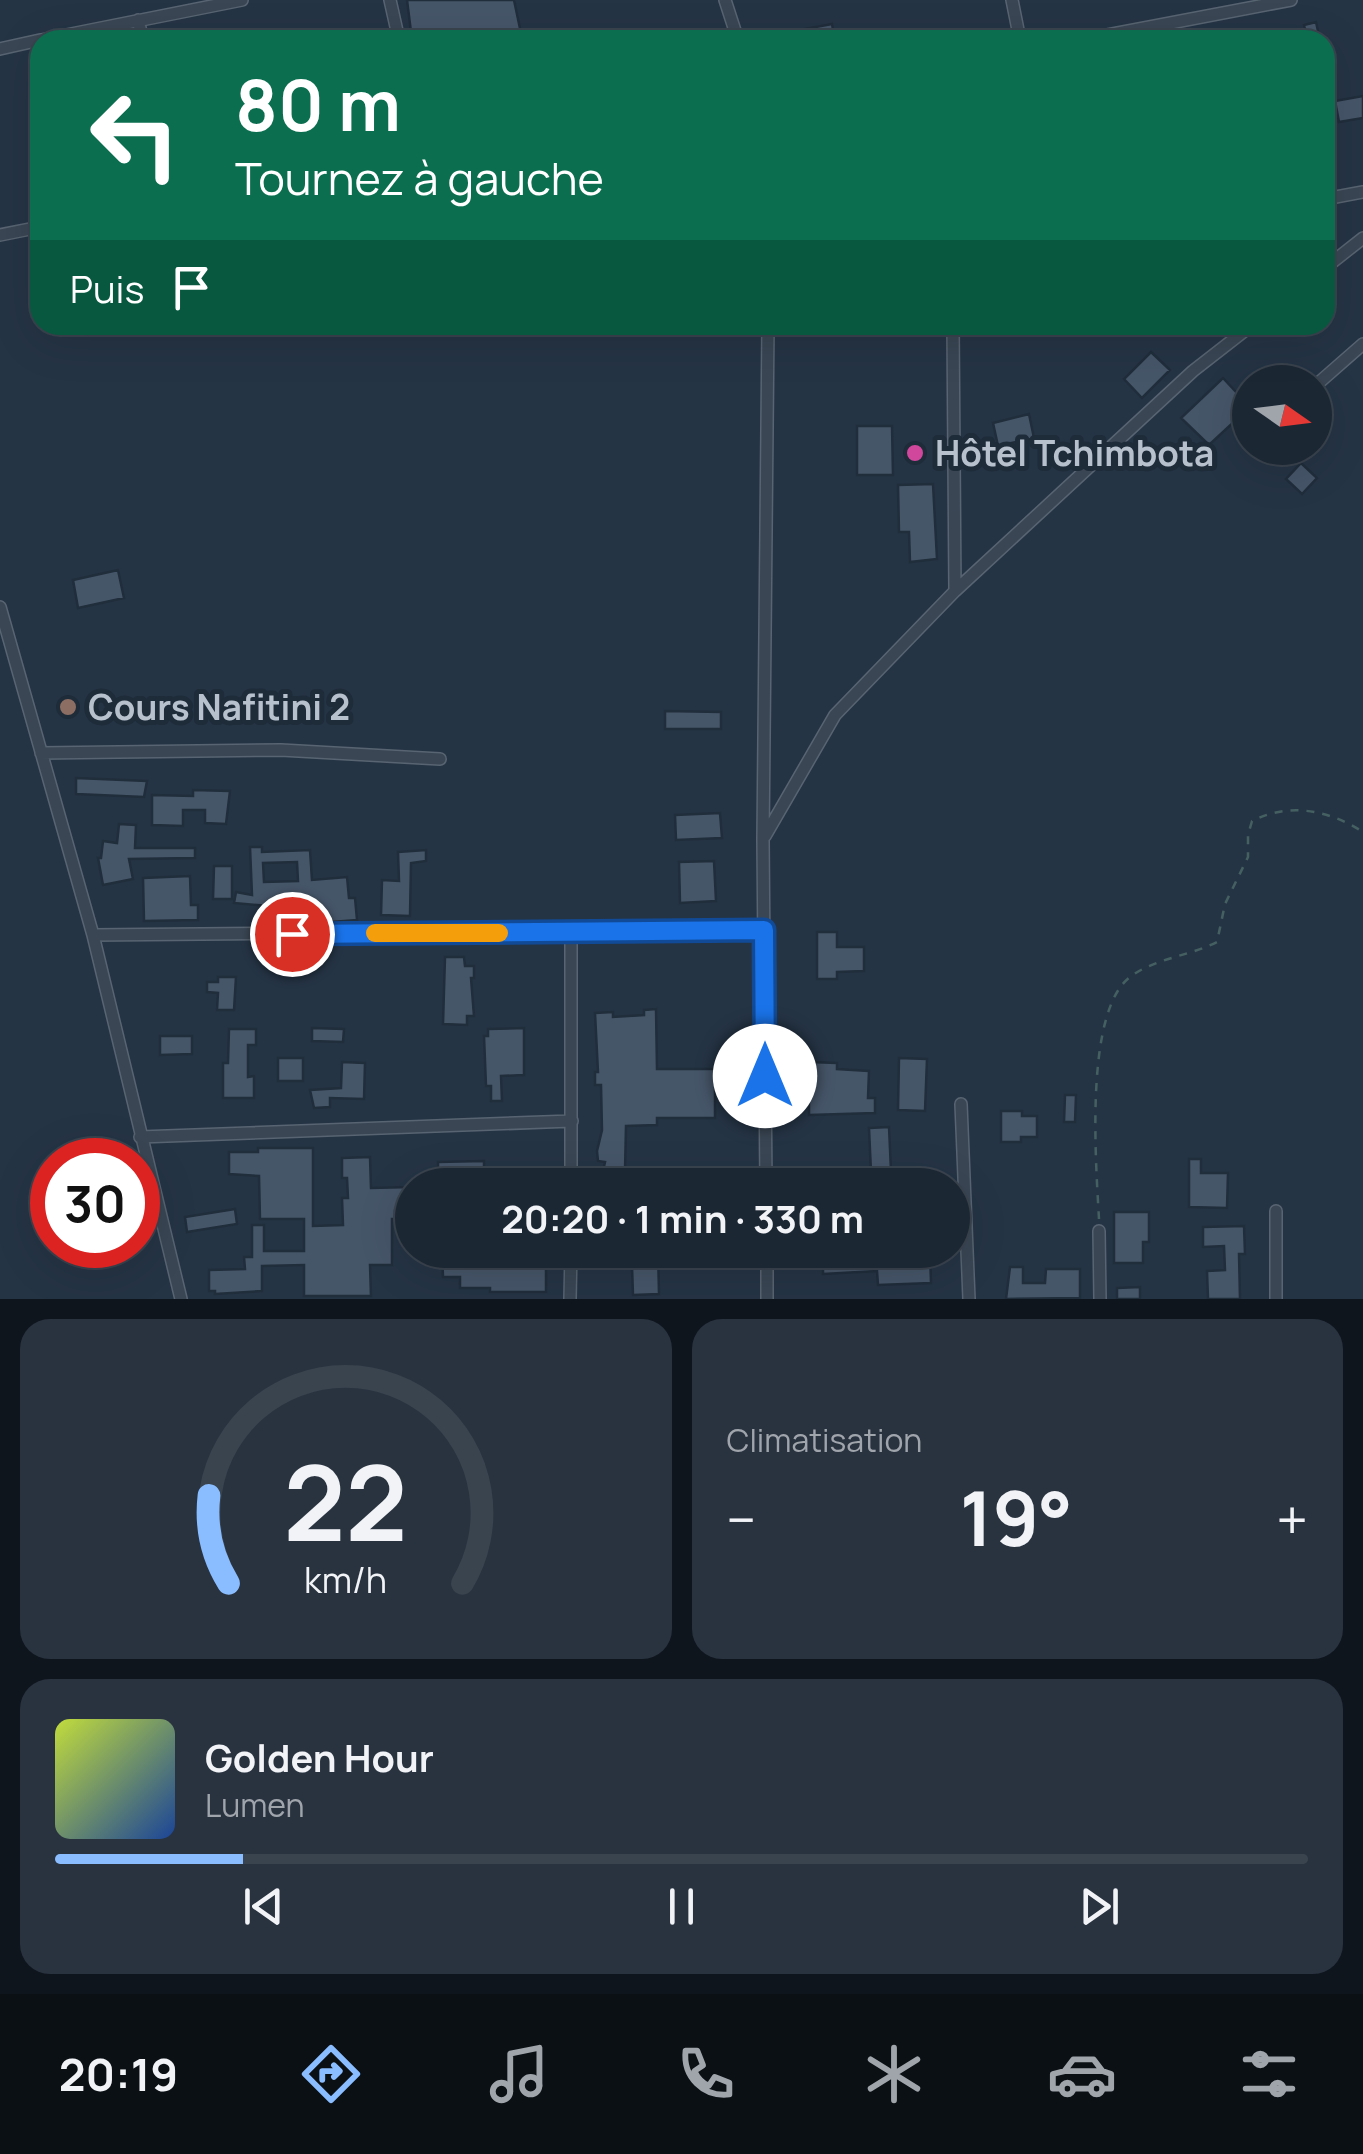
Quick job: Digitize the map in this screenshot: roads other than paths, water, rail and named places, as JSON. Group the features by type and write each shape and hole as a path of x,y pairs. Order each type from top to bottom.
{"street":[{"path":"89,30 242,0"},
{"path":"390,0 397,30"},
{"path":"725,0 735,30"},
{"path":"1012,0 1018,30"},
{"path":"1134,30 1291,0"},
{"path":"138,20 140,30"},
{"path":"0,48 30,42"},
{"path":"1335,196 1363,192"},
{"path":"0,235 30,229"},
{"path":"1335,260 1363,238"},
{"path":"766,1168 763,840 768,335"},
{"path":"952,335 955,591"},
{"path":"763,840 835,715 955,591 1193,371 1239,335"},
{"path":"1332,371 1363,344"},
{"path":"0,607 93,935 181,1299"},
{"path":"41,753 281,750 440,759"},
{"path":"93,935 764,930"},
{"path":"572,932 572,1168"},
{"path":"961,1104 969,1299"},
{"path":"140,1137 572,1121"},
{"path":"1276,1210 1276,1299"},
{"path":"1099,1230 1100,1299"},
{"path":"570,1268 570,1299"},
{"path":"767,1268 767,1299"}],"place":[{"name":"Hôtel Tchimbota","path":"915,453"},
{"name":"Cours Nafitini 2","path":"68,707"}]}
